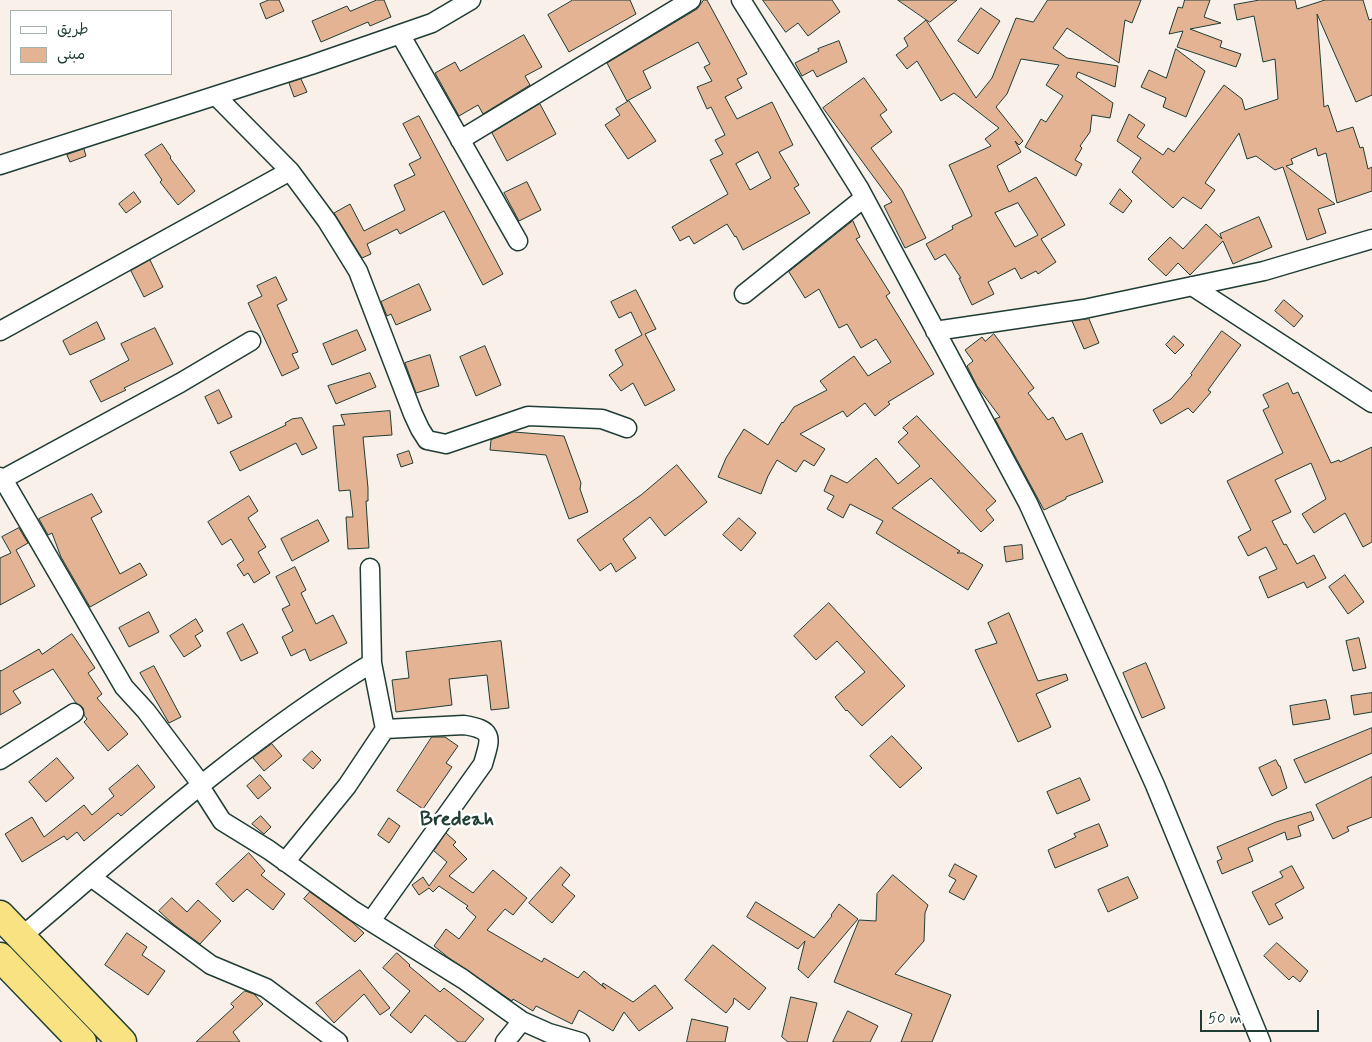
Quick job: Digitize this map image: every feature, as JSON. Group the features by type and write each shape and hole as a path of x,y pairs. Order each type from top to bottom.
{"highway":[{"path":"0,915 122,1042"},
{"path":"0,957 82,1042"}],"street":[{"path":"0,165 216,96 432,23 471,0"},
{"path":"460,140 691,0"},
{"path":"741,0 864,198 1032,512 1155,785 1261,1042"},
{"path":"400,34 518,241"},
{"path":"216,96 290,171 327,221 358,271 413,414 427,440 446,444 528,416 602,419 627,428"},
{"path":"0,330 290,171"},
{"path":"744,294 864,198"},
{"path":"936,331 1084,309 1264,271 1372,239"},
{"path":"1192,286 1372,402"},
{"path":"251,341 180,383 2,478 124,687 146,711 200,785 222,821 371,921 463,979 522,1021 549,1033 580,1042"},
{"path":"285,862 347,786 385,729 372,663 370,568"},
{"path":"21,937 200,785 330,688 372,663"},
{"path":"0,760 74,713"},
{"path":"371,921 483,764 490,739 488,734 475,727 464,725 385,729"},
{"path":"91,878 211,965 266,988 338,1042"},
{"path":"505,1042 522,1021"}],"building":[{"path":"269,0 279,0 284,11 266,19 260,4"},
{"path":"377,0 384,0 391,17 370,26 368,22 321,42 312,21 347,6 350,11"},
{"path":"573,0 630,0 636,14 569,52 548,15"},
{"path":"704,0 707,0 747,74 737,79 742,88 725,97 737,119 772,102 793,145 779,152 799,185 794,188 810,213 743,250 727,224 694,244 689,236 680,241 672,227 728,194 710,160 723,154 715,140 725,135 711,107 707,109 697,87 712,81 704,67 710,64 698,42 643,71 651,88 627,101 607,63 697,9","holes":["758,152 771,178 750,190 736,164"]},
{"path":"763,0 832,0 840,12 808,36 798,23 786,32"},
{"path":"898,0 957,0 930,22"},
{"path":"1048,0 1141,0 1132,23 1125,20 1119,63 1067,28 1053,48 1067,58 1118,66 1115,87 1078,72 1076,77 1113,103 1110,118 1092,115 1090,132 1080,146 1082,148 1075,160 1082,164 1076,176 1025,147 1041,119 1046,122 1063,96 1046,85 1059,65 1021,59 1007,94 996,107 1023,141 1019,145 1015,141 1021,152 997,166 1009,192 1036,177 1065,225 1041,239 1056,262 1038,274 1036,271 1021,279 1015,268 988,282 994,294 972,305 959,278 961,278 945,254 935,260 926,244 953,229 952,226 972,216 949,165 991,146 985,139 999,128 954,93 941,101 917,61 907,69 896,55 908,46 904,38 926,20 976,98 992,78 1016,18 1033,22","holes":["1018,203 1038,235 1015,247 995,213"]},
{"path":"1185,0 1210,0 1204,17 1221,23 1190,29 1222,41 1220,47 1241,54 1236,67 1177,47 1183,31 1169,34 1178,7 1182,8"},
{"path":"1260,0 1295,0 1297,9 1325,0 1363,0 1369,20 1372,19 1372,95 1356,102 1317,14 1324,107 1328,105 1337,132 1353,127 1360,148 1363,147 1368,169 1372,167 1372,191 1337,203 1326,153 1318,156 1316,148 1291,159 1293,164 1286,166 1335,204 1318,209 1326,233 1307,240 1283,167 1275,170 1256,156 1247,159 1239,133 1205,183 1215,190 1201,209 1183,197 1173,208 1132,172 1141,158 1117,141 1129,114 1145,125 1137,137 1163,155 1168,148 1174,152 1224,85 1242,99 1245,110 1278,99 1275,59 1263,62 1254,16 1237,20 1234,5"},
{"path":"981,8 1000,21 978,54 958,41"},
{"path":"524,35 542,67 525,76 530,85 483,114 478,105 459,116 435,73 455,62 460,71"},
{"path":"839,41 847,62 817,77 813,70 802,76 795,63 819,51 818,49"},
{"path":"1176,49 1205,71 1186,117 1163,107 1166,98 1141,87 1149,70 1166,78"},
{"path":"864,78 887,110 880,115 892,132 871,148 902,190 926,238 905,248 884,206 892,202 823,108"},
{"path":"301,79 307,92 294,97 289,83"},
{"path":"629,101 656,141 628,159 605,125 620,115 616,109"},
{"path":"540,104 556,134 507,161 492,133"},
{"path":"419,116 503,274 483,285 444,211 400,234 397,229 367,244 371,254 362,258 334,213 350,204 364,231 405,210 394,185 415,175 409,164 421,158 403,124"},
{"path":"162,144 195,191 178,205 160,182 162,180 145,155"},
{"path":"84,149 86,156 70,162 67,155"},
{"path":"527,182 541,210 519,221 504,193"},
{"path":"1120,189 1132,201 1123,213 1110,204"},
{"path":"134,192 141,202 126,213 119,204"},
{"path":"1259,217 1272,247 1233,264 1223,241 1190,275 1178,263 1166,276 1148,259 1170,237 1183,249 1206,224 1222,239 1220,234"},
{"path":"853,221 860,237 856,239 890,293 886,296 934,374 888,402 890,404 875,416 865,403 847,417 843,411 800,434 825,449 814,466 804,460 796,472 777,460 761,494 718,477 726,458 744,429 768,445 794,407 827,390 820,381 854,356 868,376 891,362 876,339 861,348 847,324 839,328 819,289 805,298 789,272"},
{"path":"150,260 163,287 144,297 131,271"},
{"path":"276,277 287,300 277,305 298,352 292,354 299,368 282,376 248,303 262,296 257,286"},
{"path":"419,284 431,310 396,325 391,314 387,316 381,302"},
{"path":"636,290 656,329 645,334 675,390 645,406 633,383 621,391 609,375 623,365 615,350 642,335 631,312 619,318 611,302"},
{"path":"1284,300 1303,316 1294,327 1275,311"},
{"path":"1089,319 1099,343 1084,349 1072,321"},
{"path":"97,322 105,339 70,355 63,341"},
{"path":"155,328 173,364 124,388 126,390 101,402 90,381 129,360 121,344"},
{"path":"357,330 366,350 332,365 323,344"},
{"path":"1222,331 1241,345 1208,390 1211,392 1193,413 1188,408 1161,424 1153,410 1171,399 1192,375"},
{"path":"994,334 1034,388 1028,393 1048,420 1053,417 1066,440 1082,433 1103,482 1066,497 1066,499 1044,510 995,419 1000,417 977,386 967,366 973,361 965,350 982,337 985,341"},
{"path":"1174,336 1184,345 1175,354 1166,345"},
{"path":"485,346 501,385 476,396 460,357"},
{"path":"430,355 439,386 416,393 405,363"},
{"path":"370,373 376,387 336,404 328,386"},
{"path":"1288,383 1293,394 1298,392 1331,463 1339,460 1340,462 1372,447 1372,542 1363,547 1345,513 1314,533 1302,514 1326,499 1311,463 1275,480 1291,512 1272,521 1284,545 1286,544 1297,564 1314,555 1326,578 1307,588 1304,582 1268,598 1259,577 1277,569 1266,547 1248,556 1238,537 1251,530 1227,481 1283,453 1263,410 1269,407 1263,395"},
{"path":"219,390 232,417 218,424 205,397"},
{"path":"390,411 392,435 363,437 368,488 368,501 366,501 369,548 348,549 346,517 353,517 350,490 339,491 333,426 345,425 341,415"},
{"path":"917,416 996,501 986,510 994,520 981,532 931,478 892,508 960,551 957,553 963,553 983,565 968,590 876,533 883,521 850,504 843,518 827,509 834,496 824,491 831,475 847,483 876,458 898,484 920,466 898,442 908,433 903,428"},
{"path":"302,418 317,448 302,455 296,443 240,471 230,452 286,425 285,423 292,419"},
{"path":"514,432 564,436 581,483 580,489 588,512 569,519 546,455 490,450 491,440"},
{"path":"409,451 413,463 401,467 397,455"},
{"path":"677,465 707,502 665,536 650,517 623,539 636,558 616,572 611,563 600,571 577,540 641,495"},
{"path":"92,494 102,512 91,518 120,574 140,563 147,575 90,607 61,557 52,533 48,535 39,519"},
{"path":"249,496 258,511 248,518 266,547 258,552 270,573 254,583 248,573 244,576 237,565 244,560 231,539 222,545 208,522"},
{"path":"739,518 756,533 741,551 723,535"},
{"path":"318,520 329,541 292,561 281,539"},
{"path":"19,528 28,543 16,550 35,586 0,605 0,558 11,553 2,537"},
{"path":"1022,545 1023,559 1006,562 1004,547"},
{"path":"295,567 306,590 301,593 316,624 333,615 347,643 310,661 305,649 291,656 282,637 293,631 282,609 290,605 276,577"},
{"path":"1345,575 1364,602 1348,614 1329,587"},
{"path":"829,603 905,686 862,726 835,697 865,672 837,641 816,660 794,636"},
{"path":"149,612 159,632 129,647 119,628"},
{"path":"1009,613 1038,681 1066,674 1068,680 1036,694 1051,727 1018,742 975,650 997,643 988,623"},
{"path":"196,619 203,631 195,636 201,646 184,657 170,636"},
{"path":"243,624 258,653 241,661 227,633"},
{"path":"72,634 95,668 88,673 102,694 97,698 128,734 108,751 84,722 87,719 83,708 76,703 53,669 13,691 21,703 0,715 0,670 39,649 42,654"},
{"path":"1359,638 1366,668 1353,671 1346,641"},
{"path":"501,641 509,708 491,710 487,675 449,679 452,705 396,712 392,680 409,678 406,652"},
{"path":"1146,663 1165,708 1142,718 1123,673"},
{"path":"154,666 181,717 169,723 140,673"},
{"path":"1372,693 1372,712 1354,715 1351,696"},
{"path":"1326,700 1330,719 1293,725 1290,706"},
{"path":"1372,728 1372,753 1305,783 1294,760"},
{"path":"892,736 922,768 900,788 870,756"},
{"path":"432,737 445,737 458,746 446,763 452,767 423,809 397,791"},
{"path":"272,744 282,756 264,771 253,758"},
{"path":"312,751 321,760 313,769 303,760"},
{"path":"57,758 74,778 46,802 29,782"},
{"path":"1276,760 1280,766 1287,788 1272,796 1259,768"},
{"path":"138,765 155,787 121,816 118,813 84,841 77,832 67,840 64,836 22,862 5,834 32,817 44,837 84,805 92,815 114,796 109,789"},
{"path":"260,775 271,788 258,799 247,786"},
{"path":"1372,777 1372,817 1347,827 1349,831 1333,839 1316,805"},
{"path":"1080,778 1090,800 1057,814 1047,792"},
{"path":"1311,812 1314,820 1298,826 1301,836 1287,840 1285,832 1248,848 1253,861 1222,874 1217,861 1222,859 1217,847 1276,822"},
{"path":"261,816 271,827 264,834 252,824"},
{"path":"389,818 400,826 389,843 378,835"},
{"path":"1099,824 1108,846 1055,868 1048,850 1076,837 1074,834"},
{"path":"446,833 456,842 453,845 467,859 449,876 473,893 493,870 527,898 513,915 505,909 487,930 542,962 544,958 578,978 584,971 606,989 602,985 603,983 633,1002 655,985 673,1008 639,1031 624,1012 613,1031 579,1010 572,1024 536,1006 533,1011 513,999 512,1001 449,958 434,946 446,929 459,939 476,917 466,908 468,906 439,886 433,892 429,888 419,895 412,885 423,877 429,886 447,862 434,851"},
{"path":"249,853 265,871 261,875 285,894 273,910 247,889 233,902 216,884"},
{"path":"955,864 977,876 964,900 949,892 956,880 949,876"},
{"path":"1292,866 1304,888 1275,904 1283,918 1269,925 1252,892 1283,877 1280,872"},
{"path":"561,867 570,875 562,885 575,896 552,923 529,903"},
{"path":"893,875 928,905 925,913 924,941 895,974 951,995 932,1042 901,1042 912,1014 834,982 859,920 876,921 877,894"},
{"path":"1128,877 1138,898 1108,912 1098,890"},
{"path":"310,892 352,922 364,933 355,942 304,899"},
{"path":"172,898 187,912 198,900 221,921 200,944 159,911"},
{"path":"756,902 814,938 839,904 858,919 808,978 798,969 805,941 798,949 747,917"},
{"path":"127,933 147,947 142,955 165,971 148,995 105,965"},
{"path":"1277,943 1308,971 1300,982 1293,976 1289,980 1264,956"},
{"path":"713,945 766,988 749,1010 734,998 733,1004 726,1013 685,980"},
{"path":"397,953 409,966 440,992 444,988 484,1019 465,1042 458,1042 425,1015 411,1033 390,1015 410,991 383,968"},
{"path":"360,970 390,1008 380,1015 364,994 334,1023 316,1003"},
{"path":"245,991 254,994 263,1004 233,1032 240,1042 196,1042 234,1007 231,1004"},
{"path":"791,997 817,1003 807,1042 788,1042 782,1037"},
{"path":"848,1011 878,1026 870,1042 833,1042"},
{"path":"692,1019 728,1027 725,1042 687,1042"}],"district":[{"name":"Bredeah","path":"457,821"}]}
